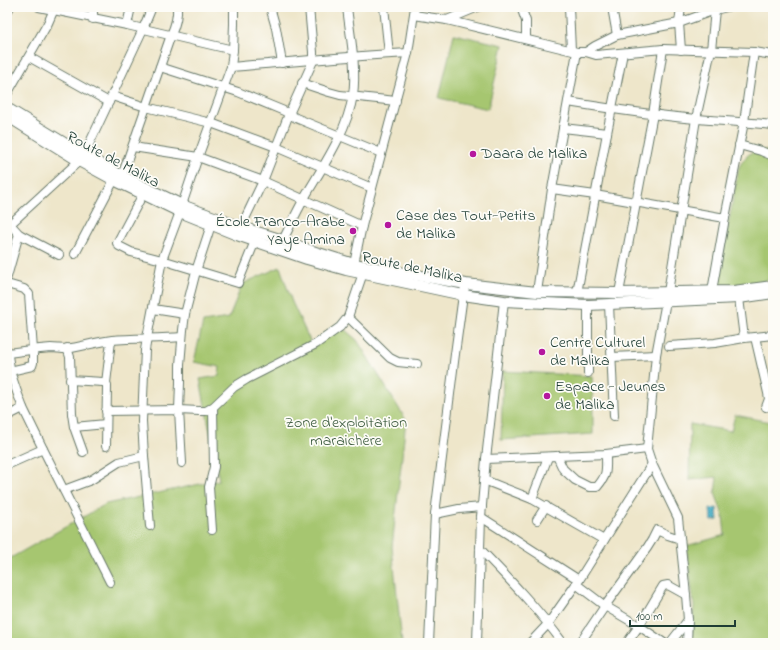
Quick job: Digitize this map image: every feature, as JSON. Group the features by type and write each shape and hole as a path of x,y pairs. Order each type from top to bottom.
{"main road":[{"name":"Route de Malika","path":"7,108 82,158"},
{"name":"Route de Malika","path":"7,116 118,178 143,194 181,208 354,264 466,284 537,292 619,293 667,297 739,298 773,293"},
{"name":"Route de Malika","path":"118,178 181,208 211,225 307,259 363,274 504,301 588,305 609,304 712,291 733,291 773,286"}],"street":[{"path":"7,12 10,7"},
{"path":"39,7 127,25 233,50"},
{"path":"93,7 93,19"},
{"path":"127,25 131,7"},
{"path":"59,255 19,234 8,226 82,158 152,7"},
{"path":"74,254 118,178 133,147 177,19 177,7"},
{"path":"150,526 142,411 146,338 162,260 231,67 234,7"},
{"path":"270,7 276,28 282,63"},
{"path":"241,227 263,180 312,61 313,52 309,7"},
{"path":"283,240 304,199 340,136 349,113 353,96 354,75 347,7"},
{"path":"384,7 389,54"},
{"path":"447,20 478,7"},
{"path":"521,7 526,21 526,39"},
{"path":"537,292 552,189 568,102 574,51 569,7"},
{"path":"612,7 617,35"},
{"path":"681,7 679,23 681,50"},
{"path":"586,52 594,46 617,35 679,23 727,7"},
{"path":"7,94 48,23 54,9"},
{"path":"687,643 688,620 678,518 652,464 647,450 656,355 696,119 711,50 715,10"},
{"path":"354,264 362,226 408,53 414,11 574,51 596,55 663,50 711,50 754,52 773,55"},
{"path":"619,293 637,203 663,50"},
{"path":"712,291 744,122 754,52"},
{"path":"231,67 408,53"},
{"path":"577,293 623,53"},
{"path":"29,57 110,99 210,123 276,147 372,188"},
{"path":"160,67 254,98 381,153"},
{"path":"302,83 329,92 396,101"},
{"path":"568,102 611,110 773,125"},
{"path":"564,128 607,133"},
{"path":"739,145 773,156"},
{"path":"133,147 198,157 263,180 362,226"},
{"path":"552,189 725,218"},
{"path":"143,194 117,243 119,246 131,252 238,283 255,241"},
{"path":"182,463 179,410 182,337 185,314 196,270 211,225"},
{"path":"7,277 19,234"},
{"path":"106,411 199,411 213,408 234,387 316,344 340,327 348,317 363,274"},
{"path":"7,284 24,289 29,294 33,363 32,366 10,371"},
{"path":"428,643 435,514 463,294 466,284"},
{"path":"739,298 744,338"},
{"path":"477,643 481,517 504,301"},
{"path":"609,304 614,416"},
{"path":"588,305 588,373"},
{"path":"152,309 185,314"},
{"path":"348,317 390,358 398,362 417,364"},
{"path":"669,346 715,343 773,335"},
{"path":"110,582 23,408 10,371 7,352 52,348 63,349 111,340 182,337"},
{"path":"755,337 770,392 766,407"},
{"path":"106,446 106,382 111,340"},
{"path":"63,349 70,357 72,414 74,427 84,452"},
{"path":"612,356 656,355"},
{"path":"70,380 106,382"},
{"path":"7,416 23,408"},
{"path":"212,530 209,487 214,467 213,408"},
{"path":"74,427 106,424"},
{"path":"7,465 43,449"},
{"path":"486,459 606,454 647,450"},
{"path":"558,456 563,469 575,480 589,487 597,487 604,479 606,472 606,454"},
{"path":"64,490 91,480 119,462 144,456"},
{"path":"532,499 548,457"},
{"path":"530,643 548,624 577,582 652,464"},
{"path":"484,480 532,499 604,540"},
{"path":"537,520 546,506"},
{"path":"435,514 459,509 482,507"},
{"path":"481,517 577,582 605,606 664,643"},
{"path":"580,643 647,548 657,530 680,539"},
{"path":"480,549 516,587 563,643"},
{"path":"627,643 663,586 668,584 686,595"},
{"path":"670,643 688,620"}],"green space":[{"path":"454,34 503,45 488,109 439,98"},
{"path":"759,150 773,151 773,278 745,285 717,285 739,167 747,156"},
{"name":"Zone d'exploitation maraichère","path":"280,267 292,302 311,343 338,324 357,340 406,420 392,547 402,643 7,643 7,560 106,504 219,480 200,379 219,376 220,367 194,362 203,322 229,318 242,284"},
{"name":"Espace - Jeunes de Malika","path":"503,371 592,376 593,434 501,440"},
{"path":"735,415 771,422 769,441 773,440 773,569 766,573 773,582 773,643 690,643 694,606 686,546 725,535 723,515 715,493 717,477 689,480 690,424 731,431"}],"water":[{"path":"717,508 718,520 711,521 710,509"}],"place":[{"name":"Daara de Malika","path":"473,154"},
{"name":"Case des Tout-Petits de Malika","path":"388,225"},
{"name":"École Franco-Arabe Yaye Amina","path":"353,231"},
{"name":"Centre Culturel de Malika","path":"542,352"},
{"name":"Espace - Jeunes de Malika","path":"547,396"}]}
